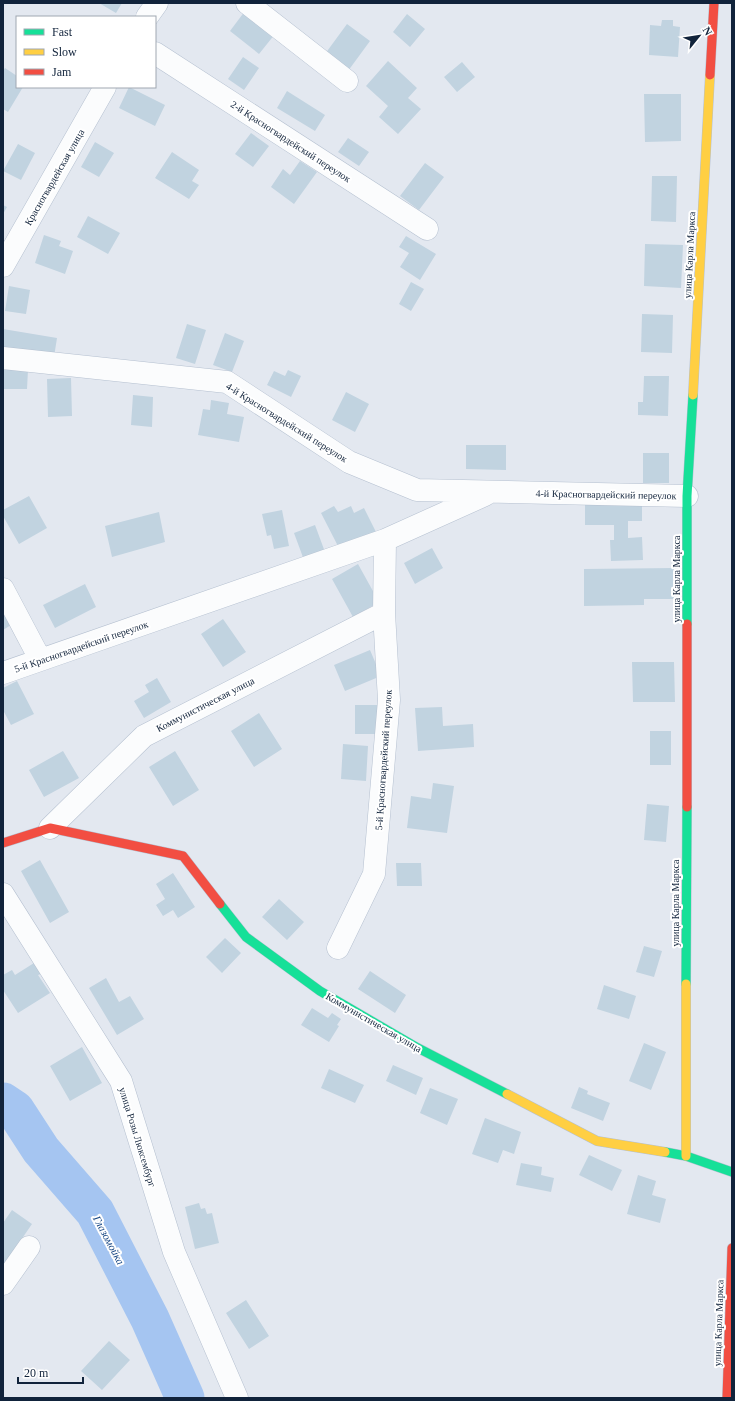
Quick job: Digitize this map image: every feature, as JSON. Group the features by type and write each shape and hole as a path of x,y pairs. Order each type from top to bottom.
{"street":[{"path":"148,16 157,3"},
{"path":"247,3 346,81"},
{"name":"улица Карла Маркса","path":"686,1156 687,496 714,3"},
{"name":"2-й Красногвардейский переулок","path":"156,54 427,229"},
{"name":"Красногвардейская улица","path":"3,266 104,88"},
{"name":"4-й Красногвардейский переулок","path":"3,358 227,382 349,462 417,490 687,496"},
{"name":"5-й Красногвардейский переулок","path":"3,673 386,540 492,492"},
{"name":"5-й Красногвардейский переулок","path":"338,948 374,874 389,700 384,613 386,540"},
{"path":"3,589 40,659"},
{"name":"Коммунистическая улица","path":"3,843 50,828 144,736 384,613"},
{"name":"Коммунистическая улица","path":"50,828 183,856 246,937 320,991 416,1047 597,1141 686,1156 732,1172"},
{"name":"улица Розы Люксембург","path":"3,894 121,1081 174,1252 237,1398"},
{"path":"3,1284 29,1247"},
{"name":"улица Карла Маркса","path":"727,1398 732,1248"}],"building":[{"path":"99,3 122,3 116,13"},
{"path":"245,11 275,34 259,54 230,31"},
{"path":"407,14 425,29 410,47 393,32"},
{"path":"662,20 673,20 673,26 680,27 678,57 649,55 650,25 661,26"},
{"path":"347,24 370,41 348,71 325,54"},
{"path":"243,57 259,68 244,90 228,79"},
{"path":"388,61 417,88 408,98 421,109 398,134 379,117 388,106 366,86"},
{"path":"462,62 475,77 457,92 444,77"},
{"path":"5,68 16,75 16,88 22,88 8,112 3,109 3,71"},
{"path":"129,88 165,105 155,126 119,108"},
{"path":"287,91 325,115 315,131 277,108"},
{"path":"644,94 681,94 681,141 645,142"},
{"path":"251,133 269,146 253,167 235,154"},
{"path":"348,138 369,152 359,166 338,152"},
{"path":"95,142 114,153 99,177 81,167"},
{"path":"18,144 35,153 21,180 3,171"},
{"path":"172,152 199,170 192,181 199,185 189,199 155,178"},
{"path":"300,161 317,172 294,204 271,187 283,169 290,175"},
{"path":"425,163 444,177 419,210 400,196"},
{"path":"652,176 677,176 676,222 651,221"},
{"path":"3,205 7,207 3,214"},
{"path":"88,216 120,233 108,254 77,237"},
{"path":"44,235 61,241 59,246 73,251 65,274 35,263"},
{"path":"406,236 436,254 420,280 400,267 409,253 399,247"},
{"path":"645,244 683,245 681,288 644,286"},
{"path":"411,282 424,289 411,311 399,304"},
{"path":"9,286 30,290 26,314 5,311"},
{"path":"642,314 673,315 672,353 641,352"},
{"path":"187,324 206,330 195,364 176,358"},
{"path":"3,329 57,338 54,357 3,348"},
{"path":"225,333 244,341 232,372 213,365"},
{"path":"3,370 28,370 27,389 3,389"},
{"path":"288,370 301,376 291,397 267,385 274,371 285,376"},
{"path":"644,376 669,376 668,416 638,415 638,402 643,402"},
{"path":"71,378 72,416 48,417 47,379"},
{"path":"346,392 369,404 355,432 332,420"},
{"path":"133,395 153,397 152,427 131,425"},
{"path":"211,400 229,403 227,414 244,417 239,442 198,435 203,409 210,410"},
{"path":"466,445 506,445 506,470 466,469"},
{"path":"643,453 669,453 669,483 643,483"},
{"path":"29,496 47,528 19,544 3,516 3,510"},
{"path":"642,503 642,521 628,521 628,538 642,537 643,560 611,561 610,540 614,540 614,525 585,525 585,504"},
{"path":"334,506 338,512 351,506 354,513 364,508 376,532 340,550 321,513"},
{"path":"282,510 289,546 274,549 271,535 267,536 262,514"},
{"path":"159,512 165,542 112,557 105,526"},
{"path":"315,525 325,552 304,560 294,533"},
{"path":"432,548 443,568 415,584 404,563"},
{"path":"358,564 379,602 353,617 332,579"},
{"path":"674,568 674,599 644,599 644,605 584,606 584,569"},
{"path":"85,584 96,607 55,628 43,605"},
{"path":"3,611 11,625 3,630"},
{"path":"223,619 246,652 223,667 201,634"},
{"path":"370,650 381,676 345,691 334,665"},
{"path":"632,662 674,662 675,702 633,702"},
{"path":"157,678 171,702 144,718 134,701 149,692 145,685"},
{"path":"17,681 34,714 11,725 3,710 3,688"},
{"path":"355,705 382,705 382,734 355,734"},
{"path":"442,707 443,726 473,724 474,747 418,751 415,708"},
{"path":"259,713 282,749 254,767 231,731"},
{"path":"650,731 671,731 671,765 650,765"},
{"path":"343,744 368,746 366,781 341,779"},
{"path":"63,751 79,778 44,797 29,770"},
{"path":"175,751 199,790 173,806 149,767"},
{"path":"433,783 454,786 447,833 407,828 411,796 431,799"},
{"path":"647,804 669,806 666,842 644,840"},
{"path":"40,860 69,912 50,923 21,871"},
{"path":"396,863 421,863 422,886 397,886"},
{"path":"173,873 195,907 178,918 173,910 163,916 156,905 165,899 156,884"},
{"path":"279,899 304,922 287,940 262,917"},
{"path":"225,938 241,953 222,973 206,957"},
{"path":"644,946 662,951 654,977 636,972"},
{"path":"34,963 41,974 38,975 50,993 18,1013 3,990 3,975 12,970 15,975"},
{"path":"370,971 406,995 395,1013 358,989"},
{"path":"106,978 119,1002 130,996 144,1019 117,1035 89,988"},
{"path":"604,985 636,996 629,1019 597,1009"},
{"path":"312,1008 328,1018 332,1013 341,1019 337,1025 339,1026 329,1042 301,1025"},
{"path":"644,1043 666,1052 651,1090 629,1081"},
{"path":"82,1047 102,1083 70,1101 50,1066"},
{"path":"393,1065 423,1078 416,1095 386,1081"},
{"path":"329,1069 364,1085 355,1103 321,1088"},
{"path":"579,1087 588,1091 587,1094 610,1103 603,1121 571,1108"},
{"path":"430,1088 458,1099 447,1125 420,1113"},
{"path":"485,1118 521,1132 514,1154 503,1150 498,1163 472,1154"},
{"path":"589,1155 622,1170 612,1191 579,1175"},
{"path":"521,1163 542,1167 541,1175 554,1178 551,1192 516,1185"},
{"path":"638,1175 656,1181 652,1195 666,1199 660,1223 627,1214"},
{"path":"199,1203 201,1209 205,1208 207,1214 212,1213 219,1243 195,1249 185,1207"},
{"path":"12,1210 32,1224 3,1266 3,1223"},
{"path":"246,1300 269,1336 249,1349 226,1313"},
{"path":"109,1341 130,1360 102,1390 81,1371"}],"waterway":[{"name":"Глазомойка","path":"3,1102 15,1110 41,1150 95,1212 150,1319 185,1398"}],"traffic: fast":[{"path":"687,624 687,496 693,395"},
{"path":"686,984 687,807"},
{"path":"220,904 246,937 320,991 416,1047 507,1094"},
{"path":"665,1152 686,1156 732,1172"}],"traffic: slow":[{"path":"693,395 710,75"},
{"path":"686,984 686,1156"},
{"path":"507,1094 597,1141 665,1152"}],"traffic: jam":[{"path":"710,75 714,3"},
{"path":"687,624 687,807"},
{"path":"3,843 50,828 183,856 220,904"},
{"path":"727,1398 732,1248"}]}
